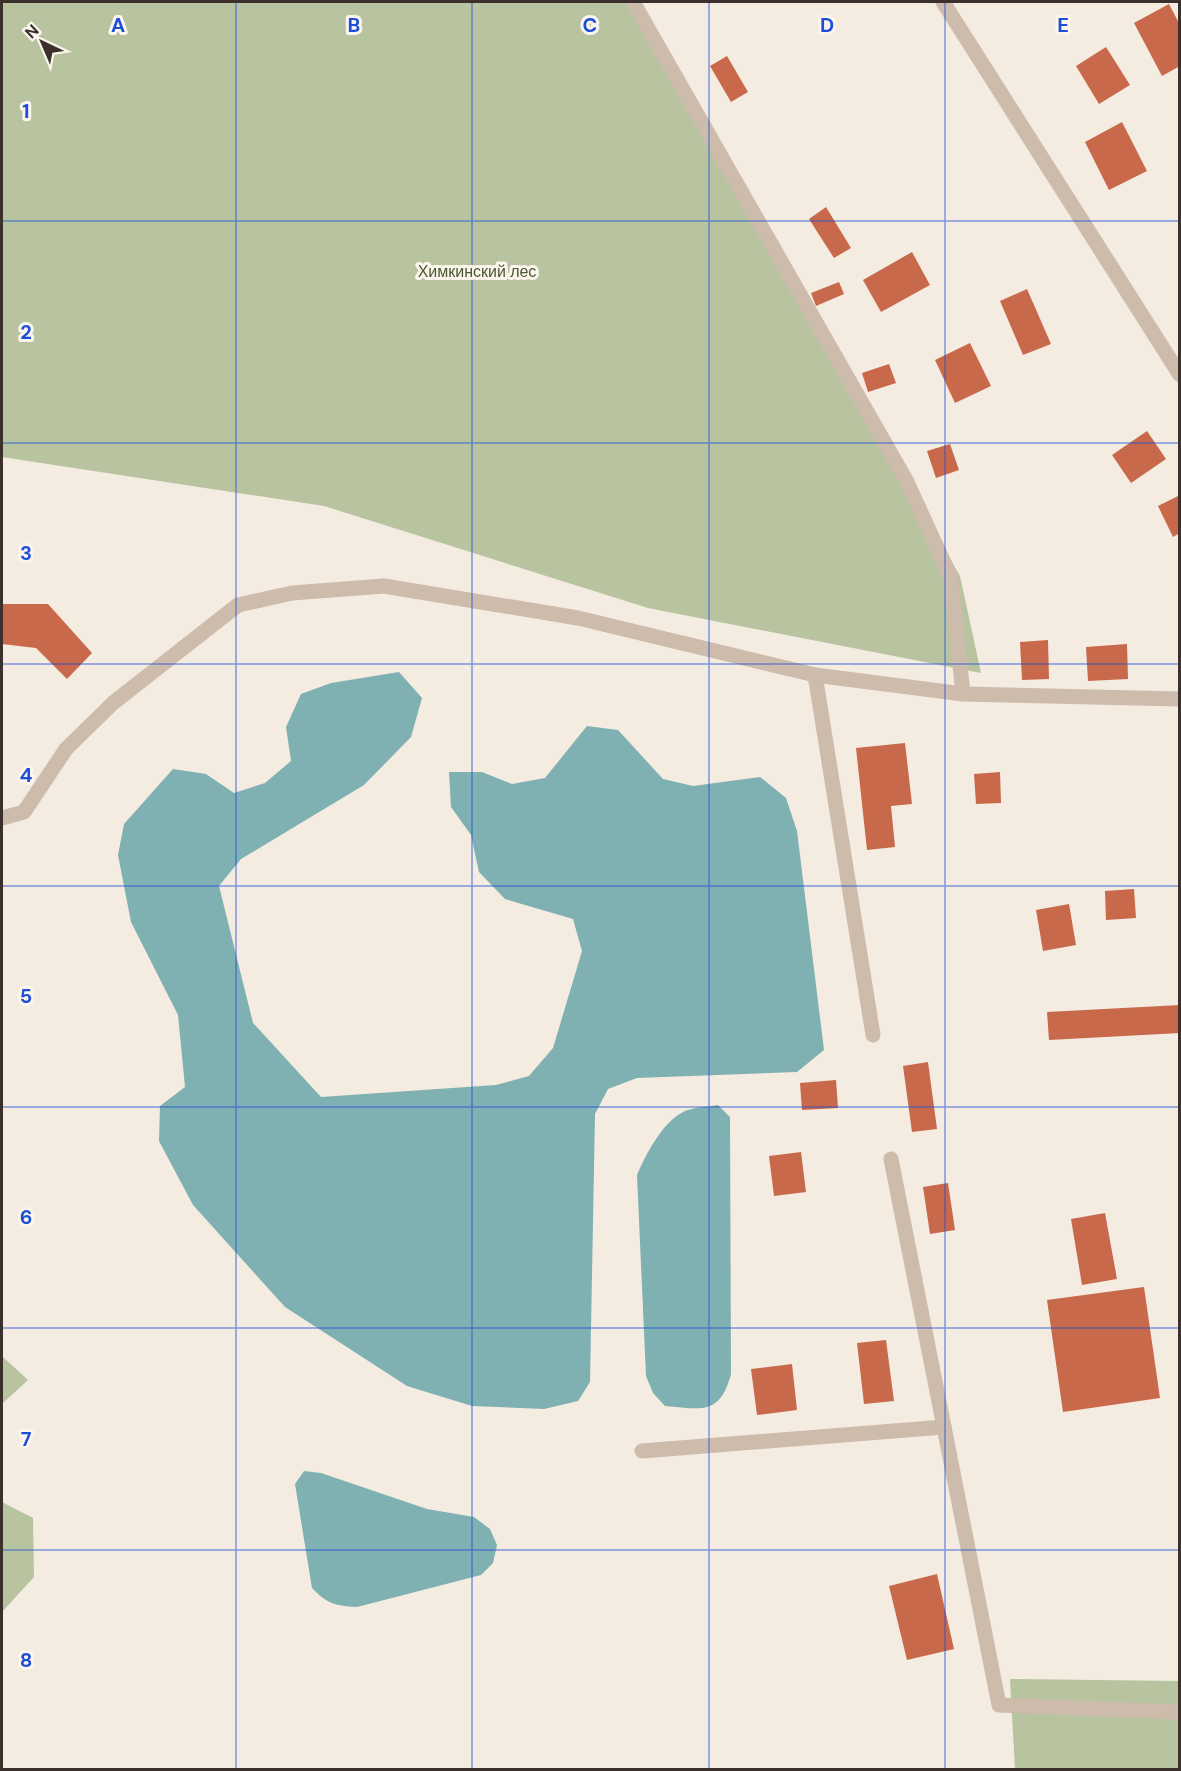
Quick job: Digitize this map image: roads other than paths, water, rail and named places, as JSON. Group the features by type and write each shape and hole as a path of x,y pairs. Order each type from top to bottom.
{"street":[{"path":"633,2 906,480 951,578 963,694"},
{"path":"943,2 1179,375"},
{"path":"2,818 24,812 66,749 113,703 238,605 292,593 384,586 578,618 815,675 963,694 1179,699"},
{"path":"815,675 873,1035"},
{"path":"891,1159 999,1705 1179,1712"},
{"path":"642,1451 944,1427"}],"water":[{"path":"399,672 422,698 411,737 364,785 241,859 219,886 253,1023 321,1097 496,1085 529,1076 553,1048 582,951 573,919 505,899 479,872 471,835 451,807 449,772 482,772 512,784 545,778 587,726 618,730 663,779 693,786 760,777 786,798 797,831 824,1050 797,1072 637,1078 608,1089 595,1114 590,1382 578,1401 544,1409 472,1406 407,1386 285,1307 193,1205 159,1141 160,1106 185,1087 178,1015 131,922 118,855 124,824 173,769 206,774 234,793 265,783 291,761 286,727 301,694 331,683"},
{"path":"718,1105 730,1117 731,1374 721,1397 707,1407 665,1406 653,1393 646,1376 637,1175 656,1139 669,1122 685,1111"},
{"path":"304,1471 321,1473 427,1509 474,1517 490,1529 497,1545 493,1563 481,1575 357,1607 337,1605 327,1601 312,1588 295,1484"}],"park label":[{"name":"Химкинский лес","path":"477,271"}]}
